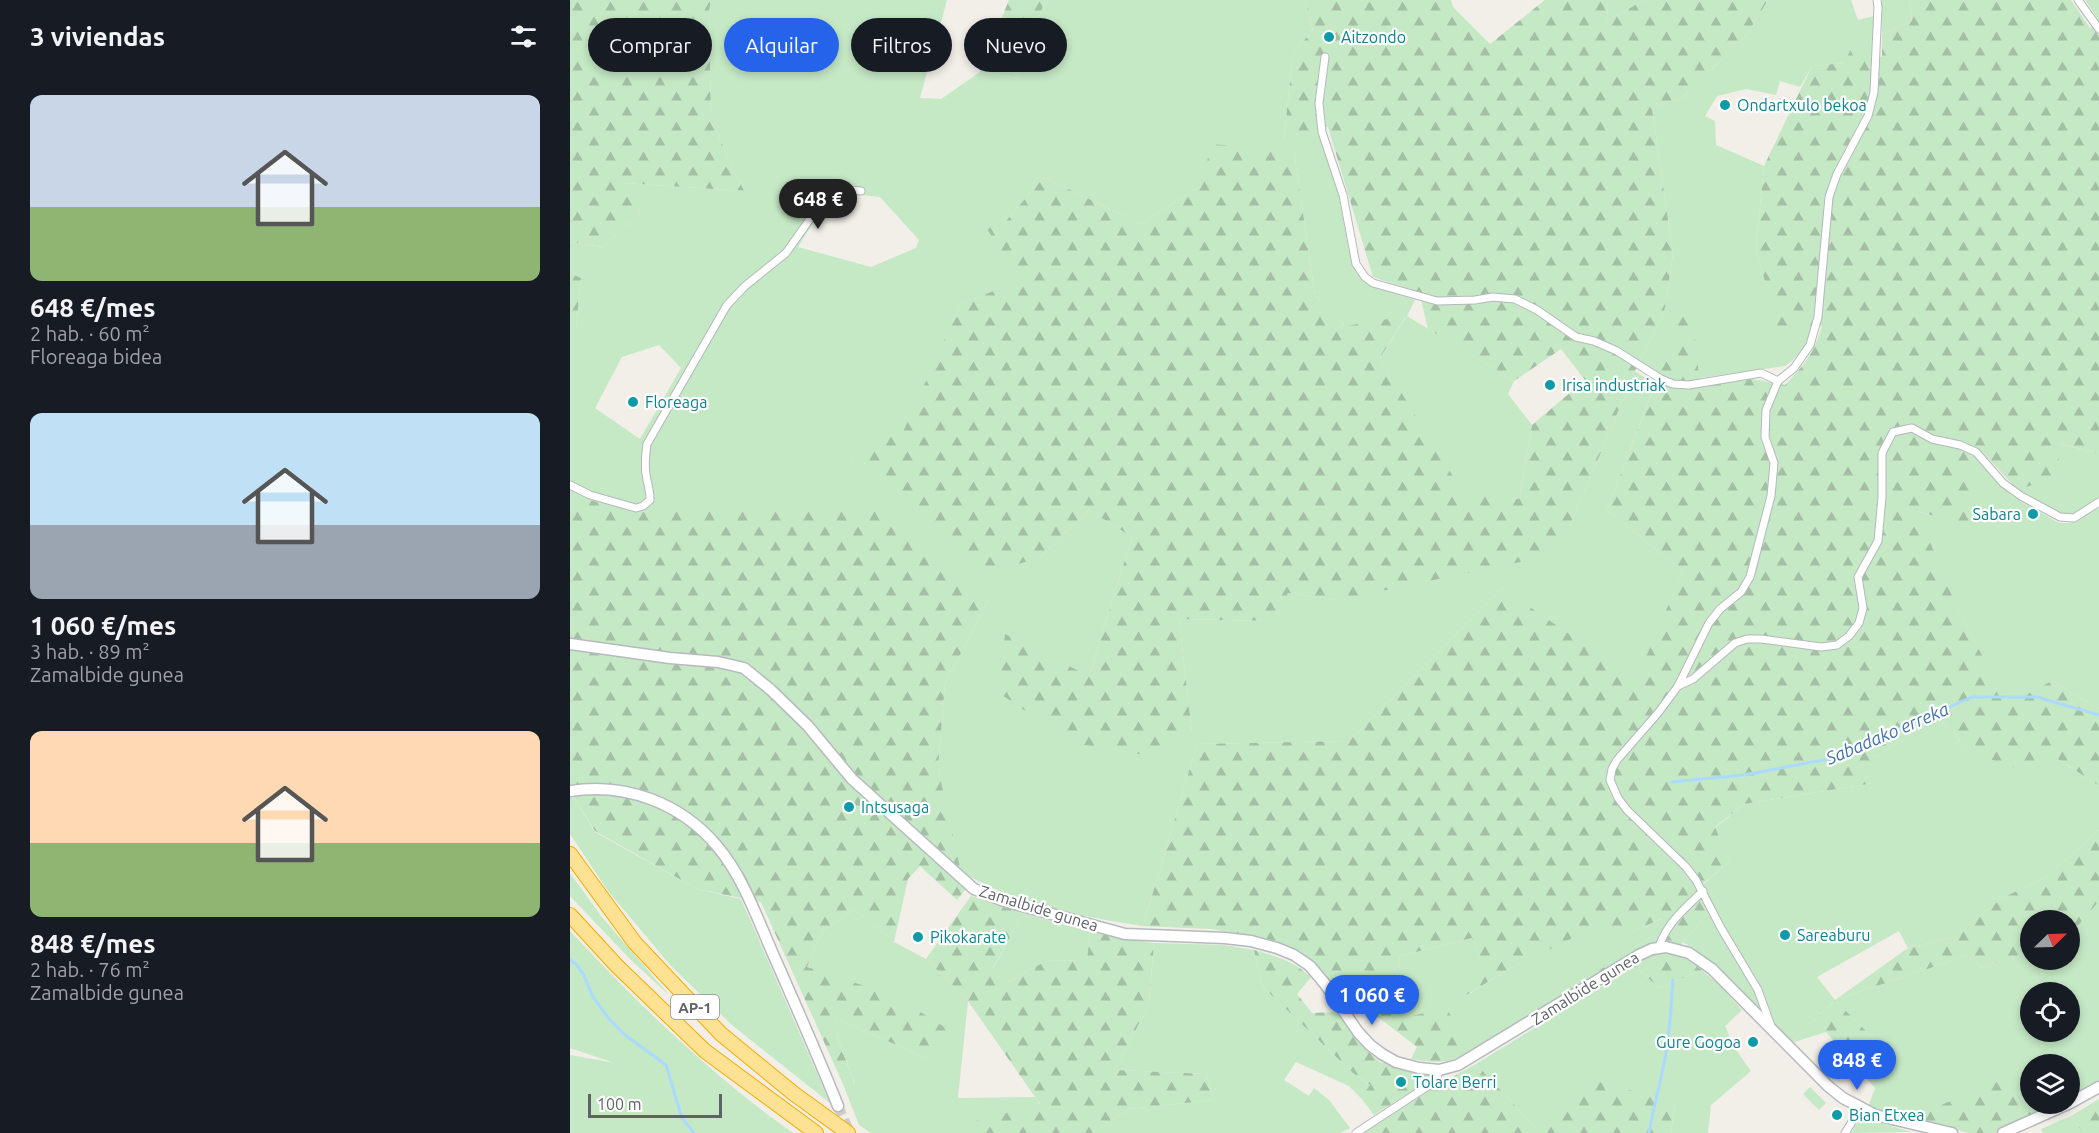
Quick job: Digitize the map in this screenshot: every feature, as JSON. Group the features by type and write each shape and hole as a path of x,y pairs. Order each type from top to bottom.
{"highway":[{"name":"AP-1","path":"570,854 635,944 721,1034 793,1093 848,1133"},
{"name":"AP-1","path":"570,915 617,966 705,1051 816,1133"}],"street":[{"path":"1772,1030 1758,990 1720,928 1703,891 1686,867 1627,810 1618,798 1610,780 1617,760 1678,686 1709,623 1720,609 1741,592 1750,577 1771,496 1774,463 1765,437 1766,410 1778,381 1794,368 1810,345 1818,317 1829,197 1837,174 1868,116 1874,92 1877,0"},
{"path":"2078,0 2099,29"},
{"path":"1325,57 1319,103 1322,132 1332,168 1343,195 1356,264 1365,277 1373,283 1437,301 1493,297 1515,299 1537,310 1576,337 1617,351 1673,384 1689,385 1761,373 1778,381"},
{"path":"570,485 590,495 636,508 650,500 645,461 647,444 727,305 786,253 831,189 861,191"},
{"path":"1678,686 1693,679 1736,643 1747,639 1821,647 1837,645 1849,636 1859,623 1863,608 1858,577 1878,541 1882,497 1882,453 1893,432 1912,428 1932,439 1960,445 1976,452 2003,483 2060,518 2074,518 2099,502"},
{"name":"Zamalbide gunea","path":"570,644 670,658 718,662 744,668 771,690 808,726 852,779 974,890 1004,901 1125,934 1225,938 1251,941 1277,948 1310,966 1358,1032 1376,1050 1403,1064 1439,1070 1458,1065 1639,955 1659,947 1681,949 1712,969 1827,1086 1875,1115 1952,1133"},
{"path":"570,791 608,789 653,800 693,823 718,846 747,897 838,1106"},
{"path":"1659,947 1663,934 1703,891"},
{"name":"Zamalbide gunea","path":"1356,1133 1434,1082 1439,1070"},
{"path":"2080,1098 2099,1087"},
{"path":"1845,1133 1860,1108"},
{"path":"2003,1133 2046,1114"}],"green space":[{"path":"570,0 711,0 709,18 588,18 588,72 710,72 711,120 744,191 623,183 640,213 603,247 570,242"},
{"path":"711,0 947,0 942,18 851,18 851,72 927,72 920,98 941,99 980,72 1018,78 1020,72 1067,72 1067,18 1039,18 1045,0 1305,0 1313,30 1293,53 1284,138 1318,129 1339,197 1351,261 1357,273 1368,284 1415,300 1407,316 1514,381 1508,394 1532,425 1519,499 1462,492 1380,358 1406,317 1345,326 1315,295 1294,152 1200,186 1141,224 1044,177 1005,222 1020,280 960,305 903,433 853,451 852,462 1040,558 1089,510 1132,537 1089,676 1192,733 1179,619 1273,621 1288,593 1338,600 1570,526 1635,371 1655,384 1607,510 1683,571 1636,681 1502,588 1349,741 1197,744 1143,926 1072,913 1025,900 980,882 959,870 938,768 945,684 988,601 738,512 645,512 593,501 570,490 570,328 576,328 581,278 570,273 570,242 603,247 640,213 622,183 744,191 711,120 712,18 709,18","holes":["833,192 880,197 919,240 916,248 871,267 798,247","659,345 681,368 640,439 595,408 622,357"]},
{"path":"1009,0 1045,0 1039,18 1002,18"},
{"path":"1305,0 1451,0 1453,7 1490,44 1545,0 1608,0 1607,21 1644,0 1768,0 1746,36 1684,96 1652,108 1673,254 1664,313 1635,371 1570,526 1544,557 1338,600 1288,593 1274,621 1179,619 1192,733 1151,756 1073,743 999,693 1005,634 1089,676 1132,537 1089,510 1040,558 992,571 852,462 853,450 903,432 960,305 1019,280 987,229 1005,222 1044,177 1141,224 1200,186 1212,144 1294,152 1315,295 1345,326 1406,316 1380,358 1462,491 1519,499 1532,425 1585,380 1561,349 1514,381 1428,329 1419,292 1373,277 1328,127 1284,138 1293,53 1313,30"},
{"path":"1608,0 1644,0 1607,21"},
{"path":"1768,0 1851,0 1858,20 1874,16 1873,55 1845,63 1812,66 1800,87 1780,81 1776,95 1746,89 1717,96 1705,116 1715,121 1716,145 1764,166 1756,247 1777,328 1812,326 1802,349 1785,366 1699,378 1690,295 1659,376 1640,361 1664,313 1673,254 1652,108 1684,96 1746,36"},
{"path":"1882,0 1909,0 1912,21 1882,34"},
{"path":"1909,0 2071,0 2090,28 2099,15 2099,453 2060,444 2057,476 2018,490 1983,453 1973,452 1971,527 1917,511 1959,612 2008,704 2052,681 2099,709 2099,786 2058,759 2032,774 1970,752 1937,716 1874,758 1874,783 1744,804 1715,827 1729,862 1699,887 1708,913 1675,954 1702,970 1659,988 1635,966 1604,986 1592,975 1665,928 1661,919 1615,939 1603,923 1507,970 1465,996 1480,954 1472,938 1400,956 1390,1022 1446,1007 1471,1052 1448,1061 1411,1059 1417,1047 1357,1001 1347,1007 1290,948 1255,936 1211,929 1143,926 1197,744 1349,741 1502,588 1636,680 1683,571 1607,510 1690,293 1700,385 1752,379 1785,385 1803,365 1816,344 1822,326 1777,329 1756,247 1764,166 1812,66 1845,63 1851,48 1882,57 1882,34 1912,21"},
{"path":"2085,0 2099,0 2097,18"},
{"path":"980,72 1020,72 1018,78"},
{"path":"570,273 581,278 576,328 570,328"},
{"path":"2059,444 2099,453 2099,499 2072,514 2062,515 2018,490 2056,476"},
{"path":"1972,452 1987,467 1994,479 2011,495 2059,523 2070,523 2099,508 2099,709 2052,681 2008,705 1959,612 1916,511 1970,526"},
{"path":"570,490 593,501 645,512 738,512 873,506 988,601 945,684 938,768 965,890 957,900 920,866 908,879 894,942 855,909 822,931 807,967 895,996 949,1030 933,1061 835,1018 838,1039 855,1085 843,1084 761,902 697,889 595,831 574,798 570,787"},
{"path":"1937,716 1970,752 2058,759 2099,786 2099,830 2048,876 2002,898 1955,937 1908,948 1899,931 1817,977 1835,1000 1791,1043 1749,1003 1711,961 1683,942 1708,913 1699,888 1729,862 1715,828 1744,804 1874,783 1874,758"},
{"path":"570,798 574,798 595,832 697,889 741,899 830,1103 732,1025 671,966 608,891 570,834"},
{"path":"2099,830 2099,901 2080,923 2080,910 2020,910 2020,955 1980,968 1972,954 1835,1000 1908,948 1955,937 2002,898 2048,876"},
{"path":"570,873 601,916 670,996 631,960 570,896"},
{"path":"971,896 1023,913 993,968 1006,983 1046,961 1087,960 1090,932 1154,943 1149,1003 1116,1070 1206,1074 1214,1100 1128,1109 1094,1133 973,1133 957,1126 1040,1104 968,1001 926,959"},
{"path":"2099,901 2099,1084 2080,1096 2080,1054 2020,1054 2020,1096 1997,1083 1909,1118 1868,1107 1889,1054 1835,1000 1972,954 1980,968 2020,955 2020,970 2080,970 2080,923"},
{"path":"855,909 894,942 926,959 968,1001 958,1098 1035,1097 1040,1105 959,1126 973,1133 871,1133 859,1125 843,1084 855,1084 838,1039 835,1018 933,1061 807,967 822,931"},
{"path":"1023,913 1090,932 1087,960 1046,961 1006,983 993,969"},
{"path":"1662,919 1665,928 1544,1008 1471,1052 1390,1022 1400,956 1472,938 1480,954 1466,996 1507,970 1603,922 1616,938"},
{"path":"570,931 676,1038 733,1087 793,1133 570,1133 570,1055 615,1063 570,1048"},
{"path":"1154,943 1224,945 1254,950 1263,987 1353,1073 1371,1086 1361,1098 1349,1086 1296,1062 1284,1080 1309,1096 1314,1088 1329,1100 1350,1128 1340,1133 1094,1133 1128,1109 1214,1100 1206,1074 1116,1070 1149,1003"},
{"path":"1254,950 1291,963 1311,977 1297,994 1312,1013 1336,1012 1363,1047 1380,1062 1433,1075 1430,1080 1374,1115 1361,1098 1370,1085 1353,1073 1263,987"},
{"path":"1635,966 1659,988 1702,970 1720,986 1742,1010 1725,1026 1734,1047 1751,1071 1711,1105 1708,1133 1671,1133 1675,1102 1536,1128 1476,1064"},
{"path":"1835,1000 1889,1054 1868,1107 1875,1088 1826,1032 1791,1043"},
{"path":"1476,1064 1536,1128 1592,1080 1675,1102 1671,1133 1364,1133 1439,1084"},
{"path":"1997,1082 2020,1096 2020,1114 2040,1114 1994,1133 1969,1133 1909,1118"},
{"path":"1810,1087 1826,1103 1819,1110 1803,1094"},
{"path":"2099,1099 2099,1133 2083,1133 2071,1116 2080,1114 2080,1111"},
{"path":"2071,1116 2083,1133 2043,1133 2041,1129"},
{"path":"1861,1117 1911,1132 1851,1133"}],"waterway":[{"name":"Sabadako erreka","path":"1672,782 1744,775 1834,758 1972,697 2037,697 2099,715"},
{"path":"570,960 584,975 593,997 609,1019 625,1035 666,1065 682,1118 694,1133"},
{"path":"1649,1133 1666,1050 1673,980"}],"tunnel":[{"path":"838,1106 850,1133"}],"place":[{"name":"Aitzondo","path":"1329,37"},
{"name":"Ondartxulo bekoa","path":"1725,105"},
{"name":"Irisa industriak","path":"1550,385"},
{"name":"Floreaga","path":"633,402"},
{"name":"Sabara","path":"2033,514"},
{"name":"Intsusaga","path":"849,807"},
{"name":"Sareaburu","path":"1785,935"},
{"name":"Pikokarate","path":"918,937"},
{"name":"Gure Gogoa","path":"1753,1042"},
{"name":"Tolare Berri","path":"1401,1082"},
{"name":"Bian Etxea","path":"1837,1115"}]}
